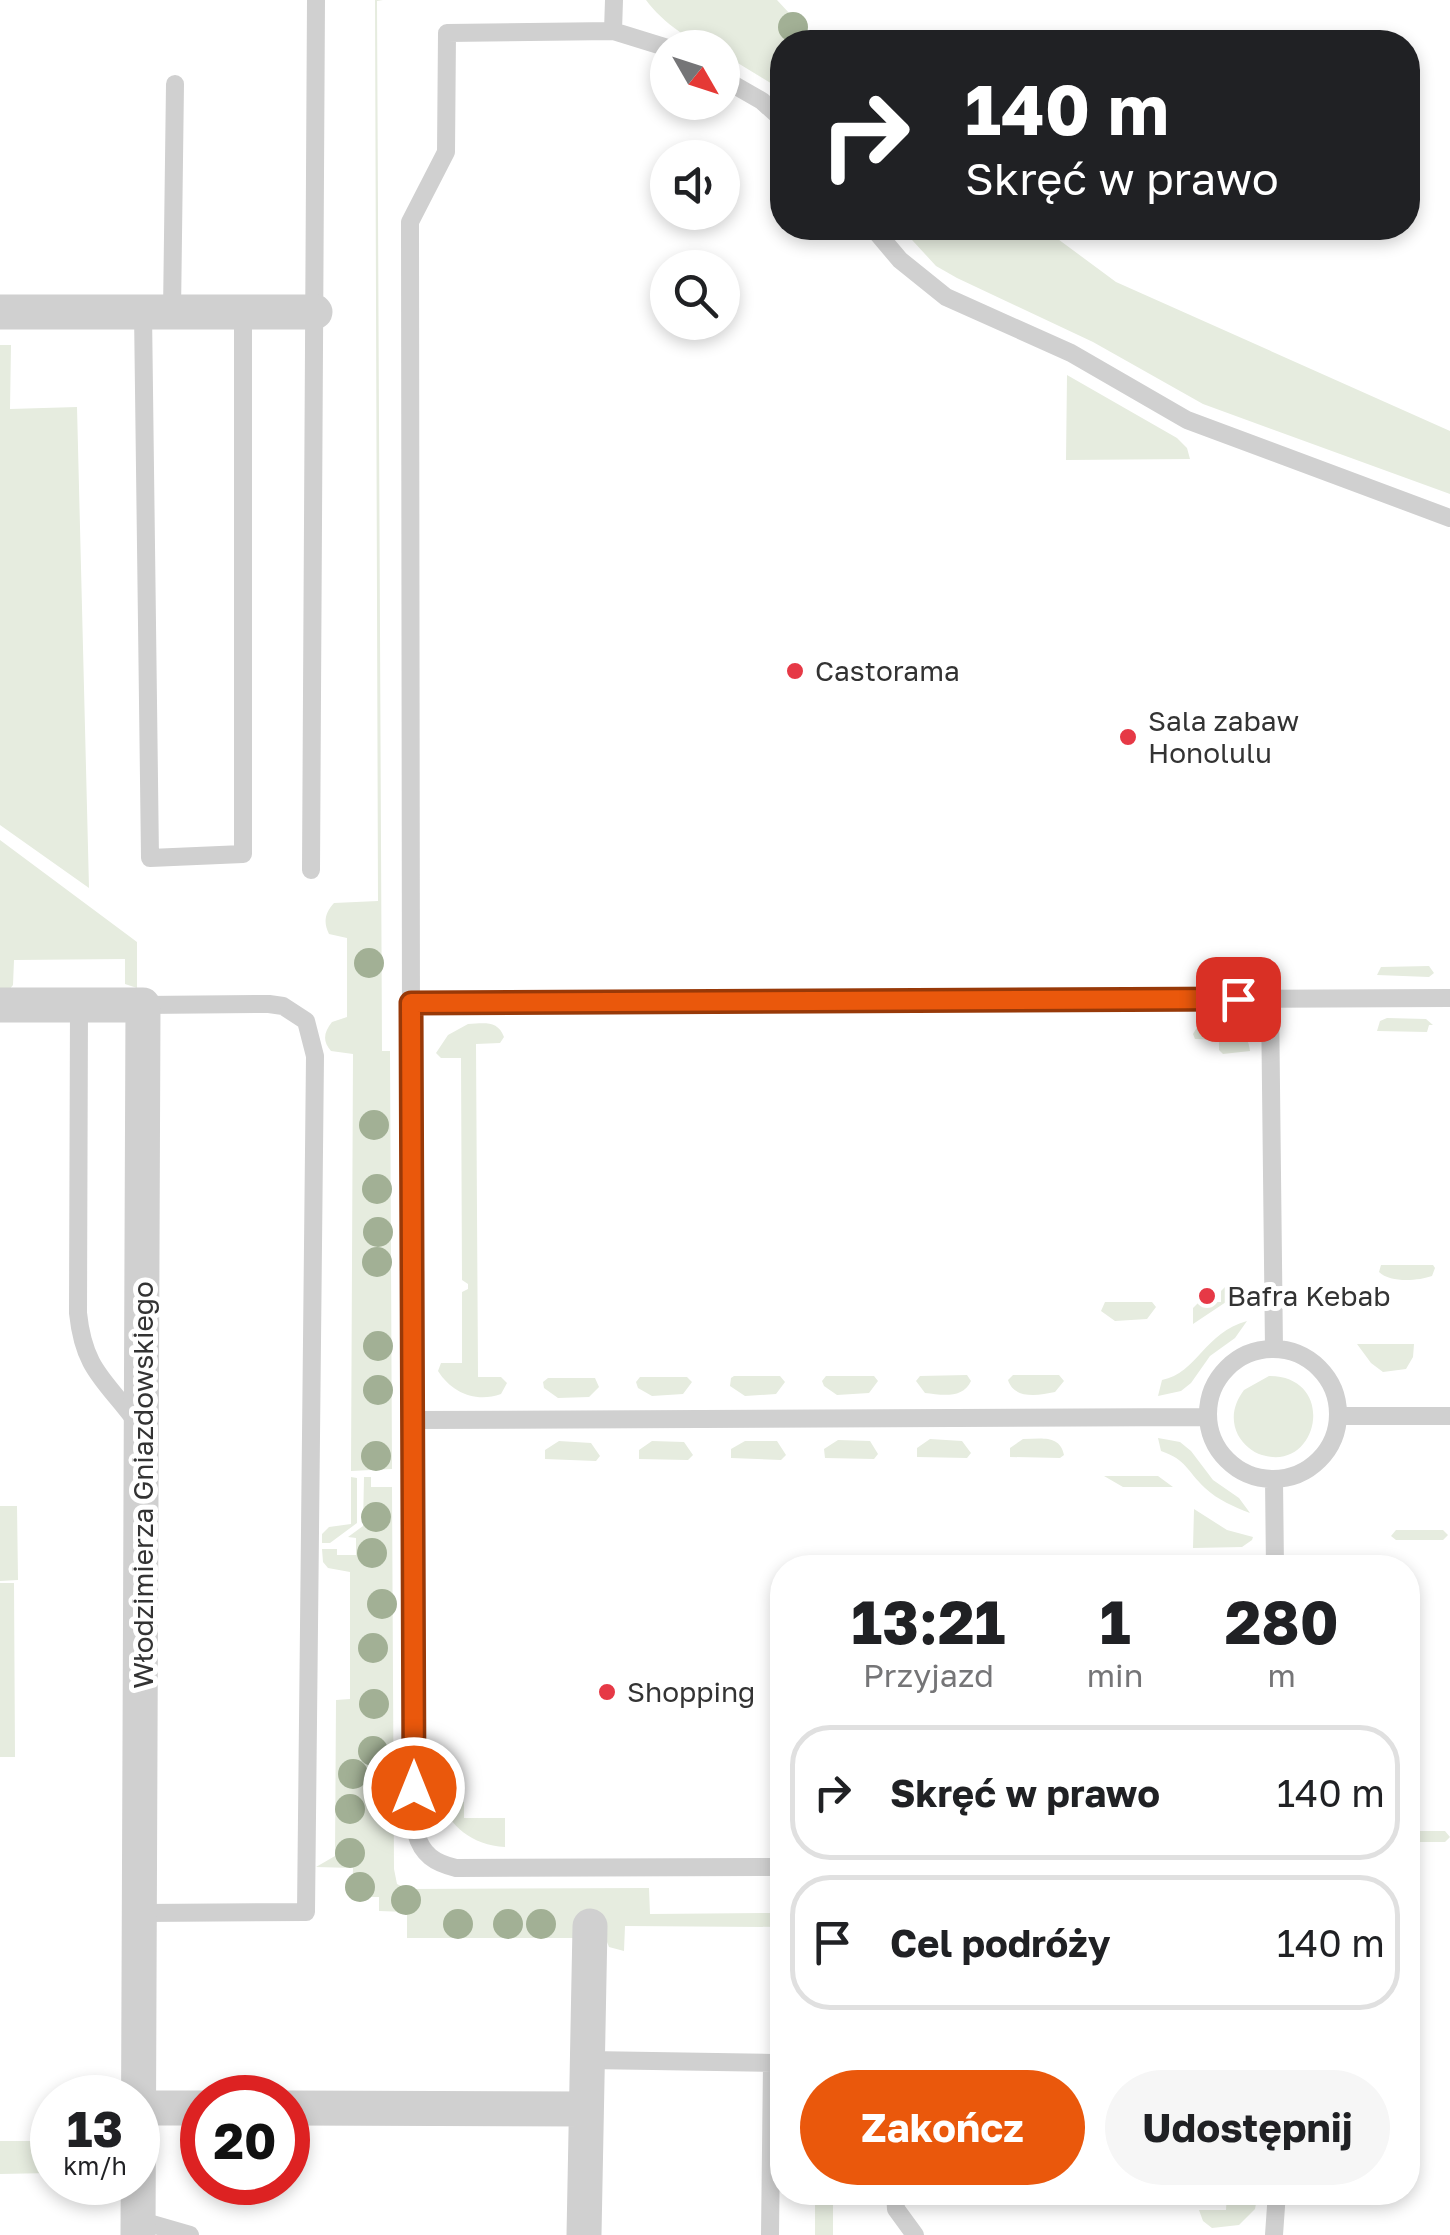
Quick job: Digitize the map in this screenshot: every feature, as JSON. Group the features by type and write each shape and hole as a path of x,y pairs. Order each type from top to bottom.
{"street":[{"path":"0,312 315,312"},
{"path":"0,1005 144,1004"},
{"name":"Włodzimierza Gniazdowskiego","path":"141,2075 144,1004"},
{"path":"584,2235 590,1926"},
{"path":"310,2108 584,2108"}],"lane":[{"path":"311,870 316,0"},
{"path":"613,31 614,0"},
{"path":"650,42 613,31 447,33 446,152 410,222 416,1833 427,1855 456,1868 770,1867"},
{"path":"175,84 157,312 150,858 243,854 243,312"},
{"path":"740,88 770,108"},
{"path":"883,240 900,260 946,297 1071,354 1187,420 1450,518"},
{"path":"411,1003 1450,998"},
{"path":"1270,999 1274,1349"},
{"path":"78,1004 81,1342 91,1367 123,1403 144,1435"},
{"path":"142,1912 306,1912 314,1056 306,1021 283,1006 144,1004"},
{"path":"1274,1349 1294,1352 1327,1377 1336,1396 1338,1416 1331,1444 1314,1465 1288,1478 1274,1480 1242,1472 1228,1462 1218,1449 1208,1417 1210,1396 1219,1377 1234,1362 1253,1352 1274,1349"},
{"path":"1338,1416 1450,1416"},
{"path":"412,1420 1208,1417"},
{"path":"1274,1480 1275,1555"},
{"path":"589,2060 770,2063"},
{"path":"770,2205 770,2235"},
{"path":"896,2205 915,2235"},
{"path":"1274,2235 1276,2205"},
{"path":"138,2228 190,2235"}],"shaded area":[{"path":"375,0 383,0 377,1 382,1051 390,1051 392,1469 351,1471 353,1054 331,1051 325,1040 332,1022 347,1017 347,938 329,934 326,922 334,903 378,901"},
{"path":"646,0 777,0 805,30 770,30 770,83 740,64 740,30 678,30"},
{"path":"912,240 1059,240 1116,282 1450,431 1450,494 1203,404 1093,342 936,266"},
{"path":"0,345 11,345 10,409 77,407 89,888 0,825"},
{"path":"1067,375 1177,438 1187,448 1190,459 1066,460"},
{"path":"0,840 137,942 137,988 125,984 125,959 14,960 13,985 9,990 0,990"},
{"path":"1429,966 1434,973 1429,977 1377,975 1381,967"},
{"path":"1426,1019 1433,1025 1429,1025 1427,1032 1377,1031 1380,1021"},
{"path":"1215,1020 1239,1028 1250,1051 1223,1054 1219,1040 1195,1039 1193,1034 1199,1024"},
{"path":"468,1024 494,1025 504,1037 500,1043 476,1044 478,1377 501,1377 507,1383 501,1394 483,1397 457,1390 438,1371 441,1363 462,1363 462,1292 468,1284 462,1280 461,1058 441,1058 436,1053 448,1035"},
{"path":"1381,1265 1435,1268 1432,1276 1404,1280 1384,1276 1379,1272"},
{"path":"1225,1287 1246,1287 1252,1297 1226,1302 1193,1324 1193,1308 1199,1302 1221,1302"},
{"path":"1105,1302 1152,1302 1156,1307 1147,1319 1115,1321 1101,1311"},
{"path":"1247,1321 1235,1338 1210,1356 1191,1383 1181,1391 1158,1396 1162,1380 1184,1369 1221,1334"},
{"path":"1357,1344 1414,1344 1413,1357 1406,1369 1383,1372"},
{"path":"967,1375 971,1381 967,1387 951,1395 925,1393 916,1381 920,1376"},
{"path":"1013,1375 1059,1375 1064,1381 1055,1392 1027,1395 1011,1386 1008,1380"},
{"path":"734,1376 780,1376 785,1382 776,1394 745,1396 730,1386"},
{"path":"826,1376 874,1376 878,1381 869,1393 837,1395 824,1386"},
{"path":"1269,1376 1291,1380 1305,1391 1312,1406 1313,1422 1307,1438 1297,1450 1281,1457 1251,1450 1234,1423 1236,1406 1244,1390"},
{"path":"640,1377 687,1377 692,1382 683,1394 652,1396 638,1388 636,1382"},
{"path":"548,1378 595,1378 599,1387 589,1397 558,1398 544,1388 543,1382"},
{"path":"1158,1438 1180,1442 1213,1480 1239,1498 1250,1513 1210,1492 1181,1462 1161,1451"},
{"path":"930,1439 962,1441 971,1453 967,1458 917,1457 917,1448"},
{"path":"1023,1439 1054,1441 1064,1455 1010,1457 1010,1448"},
{"path":"838,1440 870,1441 878,1454 874,1459 825,1458 824,1449"},
{"path":"559,1441 591,1443 600,1456 596,1461 545,1459 545,1450"},
{"path":"652,1441 684,1442 693,1455 688,1460 639,1459 639,1450"},
{"path":"745,1441 777,1441 786,1455 781,1460 731,1458 731,1449"},
{"path":"1104,1476 1158,1476 1173,1487 1123,1487"},
{"path":"351,1477 357,1478 357,1523 330,1543 322,1543 322,1534 329,1527 351,1524"},
{"path":"364,1477 371,1477 371,1487 392,1487 397,1884 407,1889 649,1888 650,1914 770,1913 770,1927 625,1926 624,1951 609,1947 607,1942 575,1938 407,1938 407,1912 379,1911 379,1897 352,1897 353,1868 316,1867 335,1856 336,1700 350,1699 350,1572 328,1568 322,1549 337,1549 337,1555 356,1555 356,1538 348,1537 363,1526"},
{"path":"0,1506 17,1506 18,1580 0,1581"},
{"path":"1194,1509 1227,1530 1253,1537 1252,1540 1242,1547 1193,1548"},
{"path":"1396,1530 1443,1530 1448,1535 1443,1540 1396,1540 1391,1536"},
{"path":"0,1583 14,1583 15,1757 0,1757"},
{"path":"438,1795 459,1795 459,1802 464,1802 464,1818 505,1818 505,1847 482,1843 463,1832 448,1816"},
{"path":"1420,1831 1445,1831 1450,1837 1445,1842 1420,1842"},
{"path":"0,2141 30,2141 30,2173 0,2174"},
{"path":"815,2205 833,2205 833,2235 815,2235"},
{"path":"1226,2205 1256,2205 1239,2225 1212,2228 1203,2221 1199,2210 1226,2210"}],"place":[{"name":"Castorama","path":"795,671"},
{"name":"Sala zabaw Honolulu","path":"1128,737"},
{"name":"Bafra Kebab","path":"1207,1296"},
{"name":"Shopping","path":"607,1692"}],"route":[{"path":"414,1788 411,1003 1238,999"}]}
